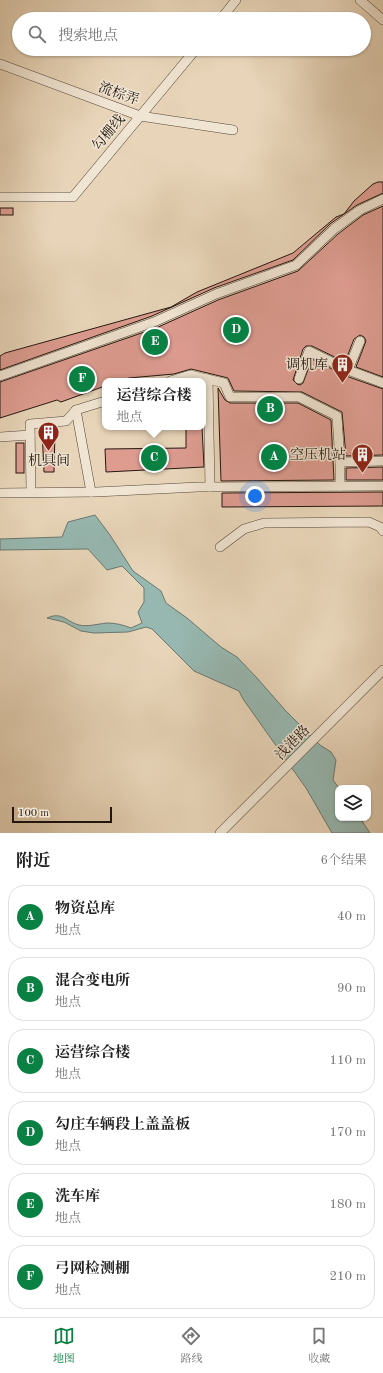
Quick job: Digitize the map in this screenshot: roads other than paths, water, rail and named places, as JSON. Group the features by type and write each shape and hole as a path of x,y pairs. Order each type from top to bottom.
{"street":[{"path":"227,12 236,0"},
{"path":"360,0 383,20"},
{"name":"勾栅线","path":"0,197 73,197 190,56"},
{"name":"流棕弄","path":"0,64 140,116 233,130"},
{"path":"0,376 154,322 216,294 296,264 334,229 360,210 383,199"},
{"path":"348,370 360,340"},
{"path":"299,379 309,351 348,370 383,383"},
{"path":"180,378 190,375 204,378"},
{"path":"210,487 208,379 224,383 230,397 299,397 337,416 340,486"},
{"path":"31,492 30,424 66,421 76,410 102,402"},
{"path":"76,410 91,492"},
{"path":"0,437 30,435"},
{"path":"340,462 383,461"},
{"path":"0,493 91,492 210,487 383,486"},
{"path":"220,547 244,529 264,523 369,522 383,530"},
{"name":"浅港路","path":"220,833 383,670"}],"water":[{"path":"95,515 133,571 161,591 166,603 187,618 221,647 237,657 285,710 320,745 331,752 336,760 333,780 337,785 335,785 335,821 362,821 370,833 332,833 306,788 243,699 239,691 194,671 152,629 146,627 128,632 94,633 81,631 64,622 47,618 52,616 61,616 75,624 82,626 110,623 131,628 142,623 138,612 144,602 144,588 122,566 107,570 88,549 0,550 0,539 62,537 68,522"}],"place":[{"name":"勾庄车辆段上盖盖板","path":"236,330"},
{"name":"洗车库","path":"155,342"},
{"name":"弓网检测棚","path":"82,379"},
{"name":"调机库","path":"343,384"},
{"name":"混合变电所","path":"270,409"},
{"name":"机具间","path":"49,452"},
{"name":"物资总库","path":"274,457"},
{"name":"运营综合楼","path":"154,458"},
{"name":"空压机站","path":"362,474"}]}
